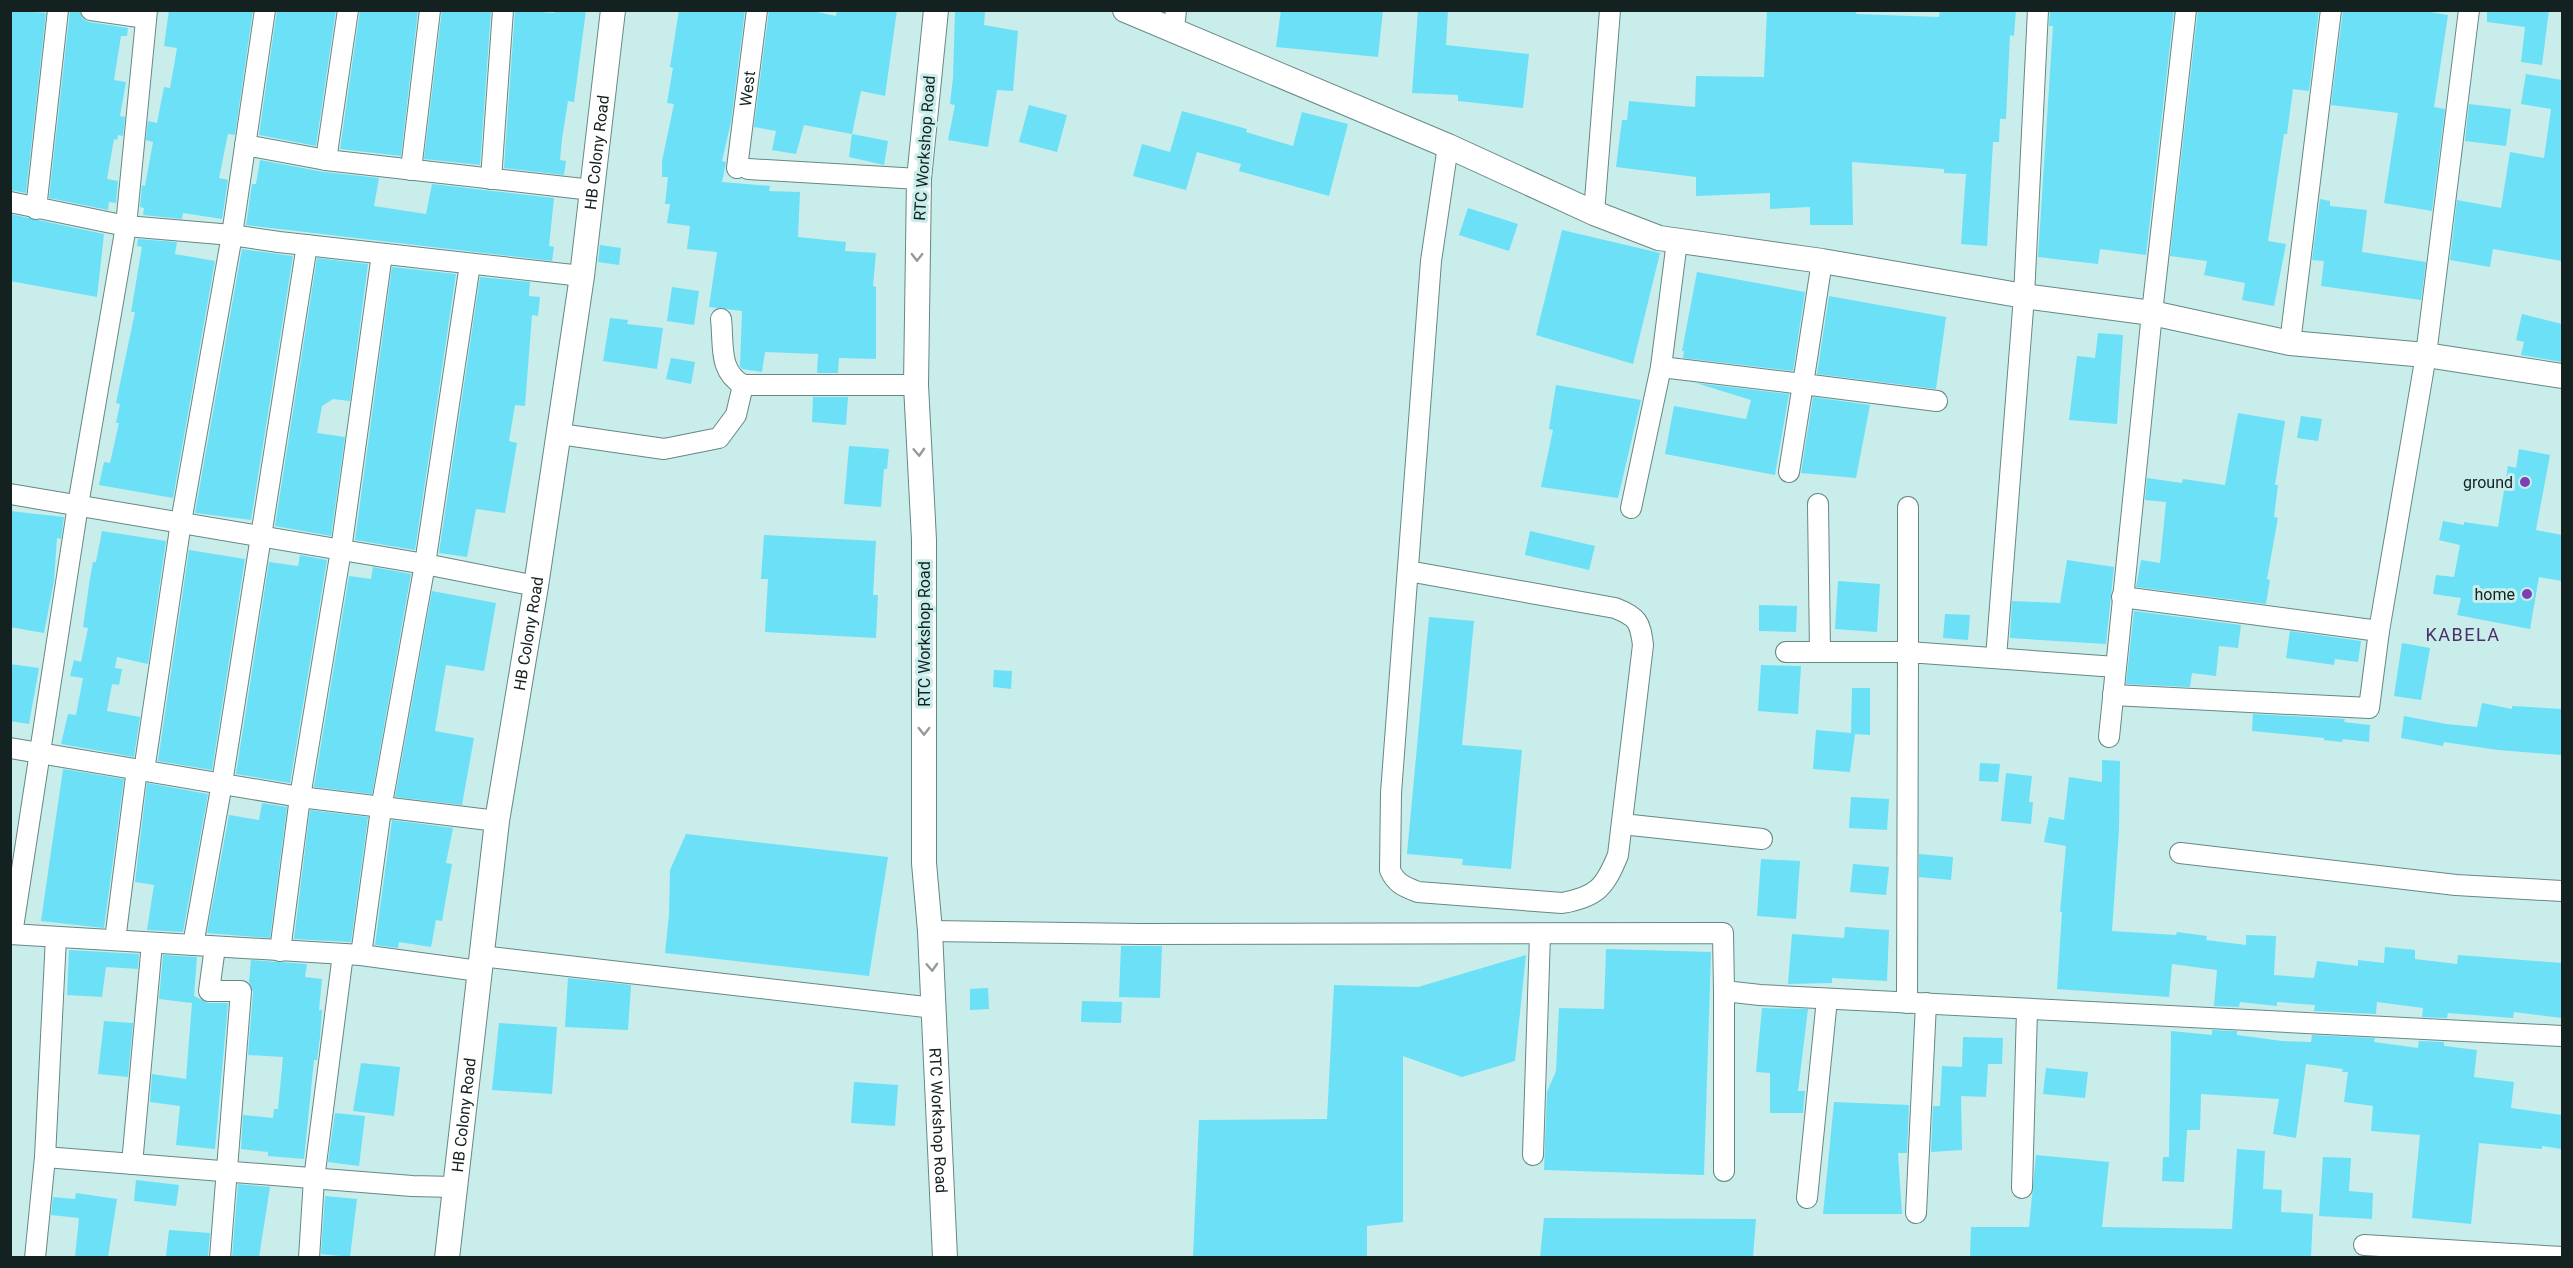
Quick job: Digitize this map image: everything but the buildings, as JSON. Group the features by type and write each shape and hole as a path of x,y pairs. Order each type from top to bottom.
{"street":[{"path":"36,209 58,10"},
{"path":"91,10 146,14 126,226 78,504 11,934 480,963 934,1008"},
{"path":"116,940 140,770 232,235 265,10"},
{"path":"326,160 348,10"},
{"path":"411,170 430,10"},
{"path":"491,179 503,10"},
{"name":"HB Colony Road","path":"447,1257 497,821 560,434 582,276 613,10"},
{"name":"West","path":"757,10 742,169 919,178"},
{"name":"RTC Workshop Road","path":"936,10 919,178 916,385 924,540 924,863 930,931 945,1257"},
{"path":"1125,10 1175,20 1594,213 1659,238 1822,261 2024,296 2152,313 2290,343 2426,355 2562,376"},
{"path":"1594,213 1610,10"},
{"path":"1996,658 2024,296 2038,10"},
{"path":"2109,738 2152,313 2186,10"},
{"path":"2290,343 2331,10"},
{"path":"2114,695 2369,708 2379,631 2426,355 2469,10"},
{"path":"246,145 326,160 592,190"},
{"path":"1408,571 1615,608 1632,615 1641,626 1643,645 1618,855 1608,879 1598,891 1580,900 1562,903 1418,892 1401,885 1394,879 1390,870 1391,793 1431,261 1448,146"},
{"path":"10,202 126,226 232,235 307,246 582,276"},
{"path":"1631,508 1661,367 1677,241"},
{"path":"193,945 222,783 307,246"},
{"path":"280,951 300,797 341,550 382,254"},
{"path":"1789,472 1822,261"},
{"path":"309,1257 314,1179 352,955 425,564 470,264"},
{"path":"721,319 726,370 733,380 744,385 916,385"},
{"path":"1661,367 1937,401"},
{"path":"560,434 664,449 719,438 736,415 744,385"},
{"path":"10,494 425,564 536,586"},
{"path":"1818,504 1820,652"},
{"path":"1908,507 1908,652 1916,1003 1916,1213"},
{"path":"2122,597 2379,631"},
{"path":"1786,652 1908,652 2116,667"},
{"path":"10,748 300,797 381,809 497,821"},
{"path":"1622,824 1762,839"},
{"path":"2181,853 2456,885 2562,891"},
{"path":"930,931 1140,934 1723,933 1724,1171"},
{"path":"1533,1155 1540,934"},
{"path":"35,1257 45,1157 56,936"},
{"path":"132,1164 152,943"},
{"path":"215,947 209,991 241,991 220,1257"},
{"path":"1724,991 2027,1010 2562,1036"},
{"path":"1807,1198 1827,999"},
{"path":"2022,1188 2027,1010"},
{"path":"45,1157 314,1179 454,1187"},
{"path":"2364,1245 2562,1257"}],"place":[{"name":"ground","path":"2525,482"},
{"name":"home","path":"2527,594"}],"district":[{"name":"KABELA","path":"2463,635"}]}
